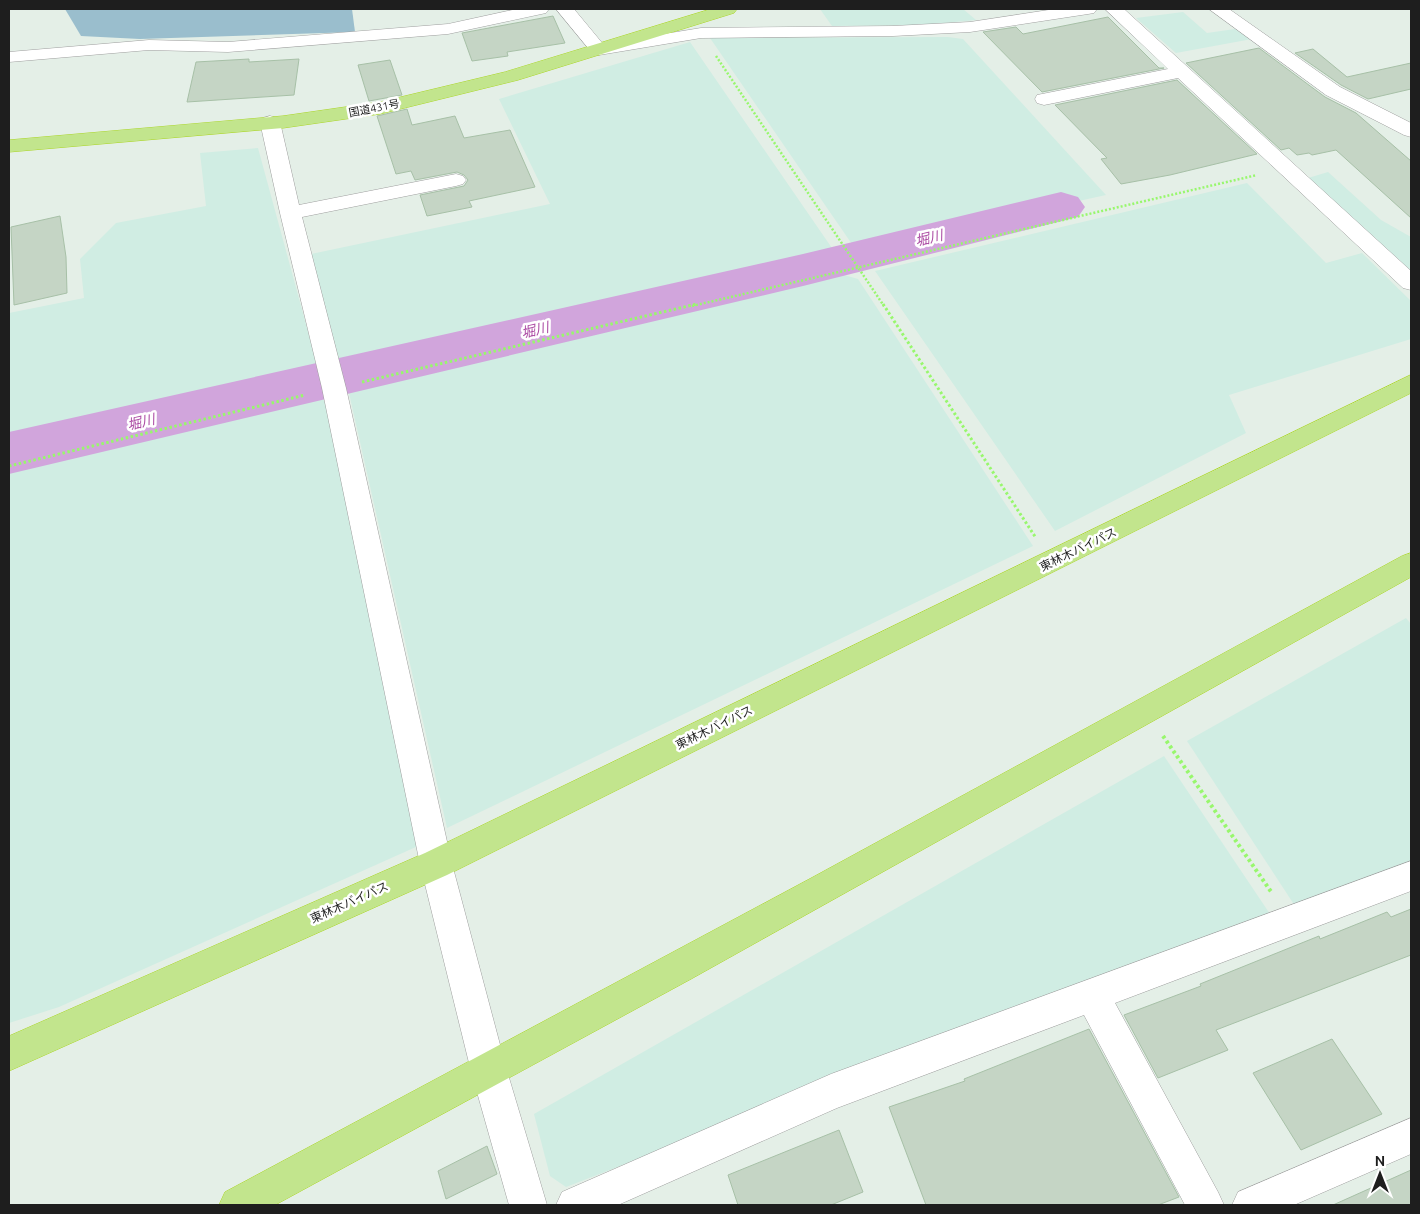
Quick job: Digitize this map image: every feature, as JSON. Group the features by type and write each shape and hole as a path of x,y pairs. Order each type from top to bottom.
{"highway":[{"name":"国道431号","path":"9,146 270,122 380,108 479,85 599,50 728,9"},
{"name":"東林木バイパス","path":"9,1054 436,864 1411,383"},
{"path":"238,1205 488,1071 1411,564"}],"street":[{"path":"9,57 149,45 228,47 439,30 540,9"},
{"path":"565,9 599,50 700,33 894,31 970,27 1088,9"},
{"path":"1114,9 1411,283"},
{"path":"1218,9 1333,91 1411,131"},
{"path":"1044,99 1182,72"},
{"path":"270,122 290,213 334,388 436,864 488,1071 528,1205"},
{"path":"290,213 456,180"},
{"path":"575,1205 832,1092 1411,876"},
{"path":"1092,995 1205,1205"},
{"path":"1251,1205 1411,1136"}],"path":[{"path":"700,33 859,267 1051,562"},
{"path":"9,466 334,388 1288,168"},
{"path":"1146,711 1291,920"}],"shaded area":[{"path":"65,9 352,9 355,32 140,39 81,36"},
{"path":"820,9 963,9 976,20 922,25 832,26"},
{"path":"1183,12 1207,33 1235,29 1252,39 1176,53 1136,18"},
{"path":"948,37 963,39 1106,195 856,250 710,38"},
{"path":"690,42 834,251 341,369 311,254 550,204 499,99"},
{"path":"258,148 319,372 9,444 9,313 84,298 80,259 116,223 206,206 200,153"},
{"path":"1328,172 1381,220 1411,237 1411,275 1308,178"},
{"path":"1247,183 1326,263 1362,253 1411,301 1411,339 1229,395 1246,433 1055,531 875,271"},
{"path":"844,275 858,279 1033,546 447,828 349,393"},
{"path":"315,398 329,401 427,842 59,1007 9,1023 9,473"},
{"path":"1406,618 1411,624 1411,863 1295,906 1187,741"},
{"path":"1164,756 1270,914 566,1187 550,1176 534,1114"}],"building":[{"path":"553,16 565,43 507,52 508,56 472,61 462,33"},
{"path":"1108,17 1159,68 1164,68 1042,92 983,32 1016,27 1023,34"},
{"path":"1259,48 1325,97 1356,113 1411,161 1411,218 1336,150 1312,155 1309,153 1297,155 1289,148 1281,150 1186,63"},
{"path":"1313,49 1347,77 1411,63 1411,89 1368,99 1341,85 1295,53"},
{"path":"249,59 249,62 299,59 294,95 187,102 196,62"},
{"path":"390,60 402,95 369,101 358,65"},
{"path":"1177,80 1257,154 1170,175 1121,184 1101,159 1107,158 1055,105"},
{"path":"407,109 412,125 455,116 464,138 510,130 535,187 469,201 472,207 427,216 420,195 464,186 468,180 464,175 457,172 415,180 411,171 396,174 377,116"},
{"path":"60,216 66,257 67,293 14,305 11,227"},
{"path":"1411,909 1411,955 1216,1030 1228,1050 1158,1078 1124,1015 1201,986 1200,984 1319,936 1320,939 1387,912 1391,917"},
{"path":"1089,1029 1179,1197 1158,1205 926,1205 889,1107 965,1081 964,1079"},
{"path":"1332,1039 1382,1114 1301,1150 1253,1073"},
{"path":"839,1130 863,1192 831,1205 738,1205 728,1175"},
{"path":"487,1146 497,1174 446,1199 438,1171"},
{"path":"1411,1170 1411,1205 1333,1205"}],"waterway":[{"name":"堀川","path":"9,453 803,270 1061,207"}]}
